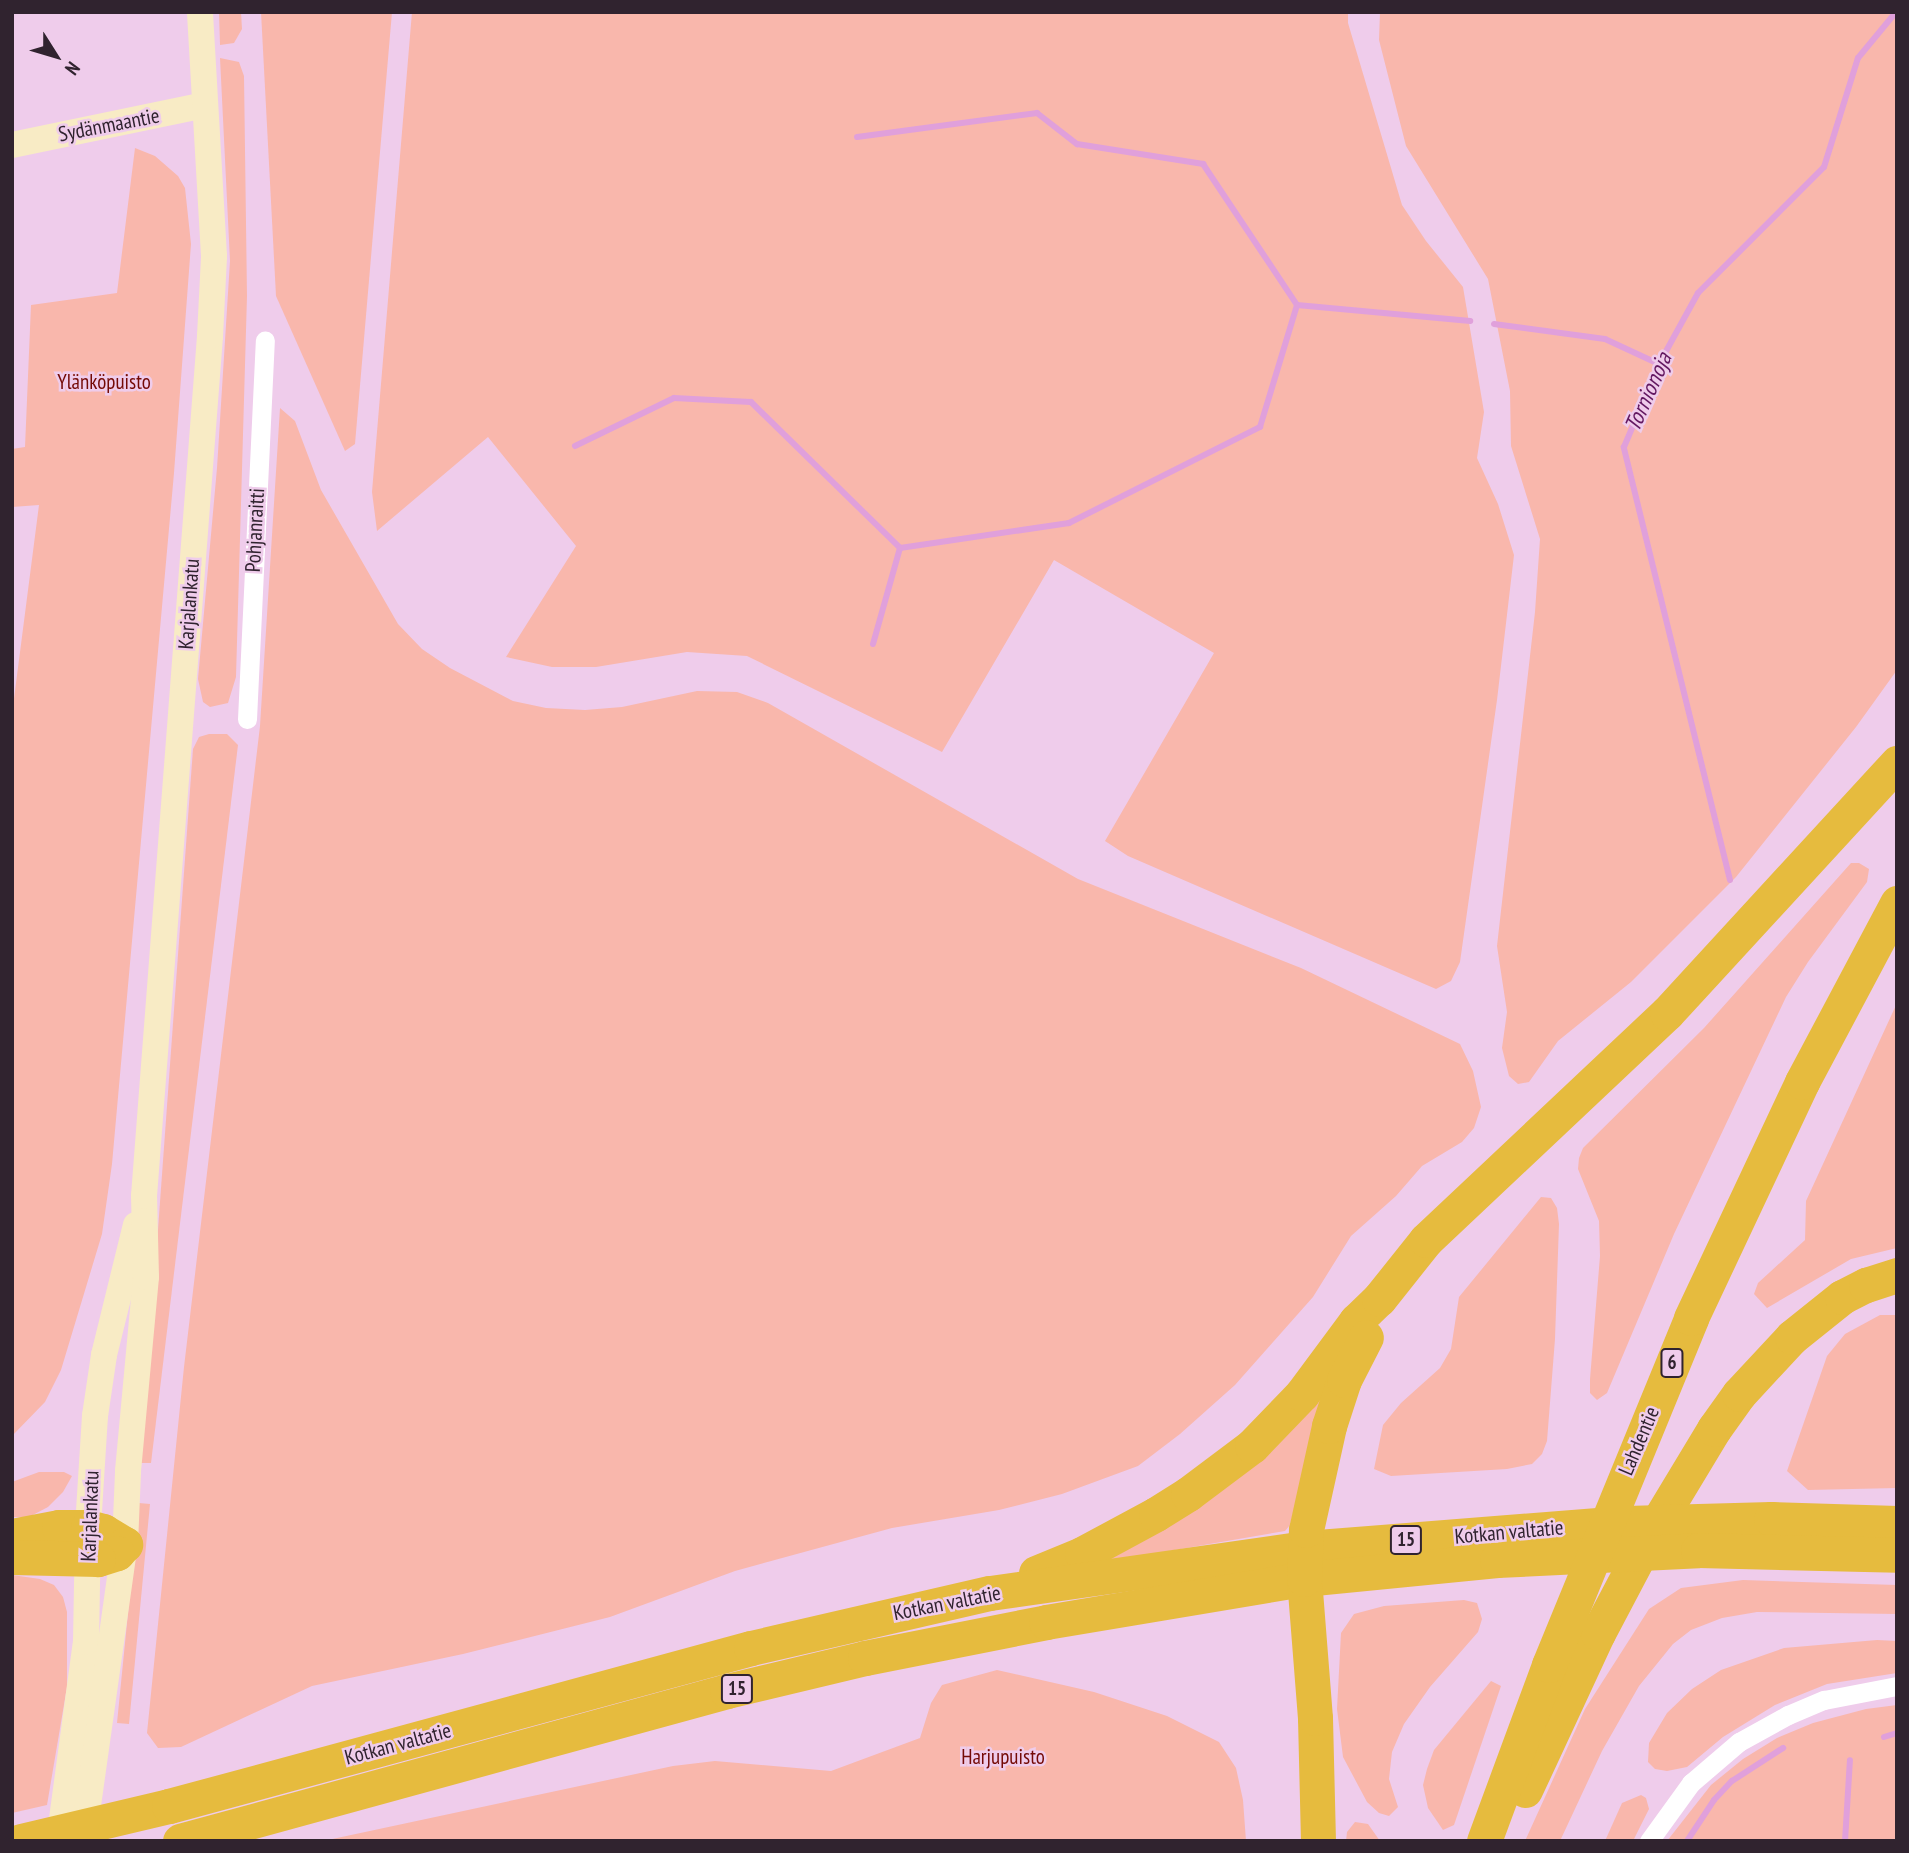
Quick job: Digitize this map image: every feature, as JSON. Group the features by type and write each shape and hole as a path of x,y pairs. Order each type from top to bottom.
{"highway":[{"path":"990,1592 1121,1534 1228,1466 1295,1403 1356,1321 1379,1299 1426,1240 1667,1013 1897,763"},
{"name":"Lahdentie","path":"1484,1841 1554,1653 1691,1318 1802,1082 1897,903"},
{"path":"1502,1841 1598,1633 1661,1516 1714,1429 1755,1375 1792,1337 1842,1297 1866,1285 1897,1275"},
{"path":"1318,1841 1315,1718 1304,1564 1310,1500 1344,1380 1371,1327 1379,1299"},
{"name":"Kotkan valtatie","path":"21,1841 169,1806 762,1645 990,1592 1502,1546 1897,1523"},
{"path":"12,1536 59,1527 108,1557 125,1544"},
{"name":"Kotkan valtatie","path":"1704,1534 1897,1555"},
{"path":"12,1557 88,1543"},
{"name":"Kotkan valtatie","path":"180,1841 713,1695 865,1658 1046,1622 1304,1564"}],"main road":[{"name":"Karjalankatu","path":"59,1841 89,1724 125,1544 128,1471 146,1278 144,1196 213,283 214,256 201,12"},
{"name":"Sydänmaantie","path":"12,145 205,105"},
{"name":"Karjalankatu","path":"83,1841 89,1724 86,1642 88,1543 95,1416 104,1355 144,1196"}],"street":[{"name":"Pohjanraitti","path":"247,719 265,340"},
{"path":"1649,1841 1691,1783 1739,1742 1788,1715 1824,1700 1897,1686"}],"green space":[{"path":"219,12 241,12 242,29 234,43 220,45"},
{"path":"261,12 392,12 355,444 345,451 276,296"},
{"path":"412,12 1348,12 1348,23 1402,205 1426,241 1463,287 1484,412 1477,458 1498,504 1514,555 1497,700 1460,962 1451,981 1436,989 1128,856 1105,841 1214,653 1054,560 942,752 747,656 687,652 596,667 552,667 506,657 576,546 488,437 377,531 372,492"},
{"path":"1380,12 1897,12 1897,670 1856,727 1736,877 1631,982 1558,1041 1529,1082 1518,1084 1509,1076 1502,1048 1507,1012 1497,946 1535,612 1540,539 1511,446 1510,391 1488,279 1406,146 1379,40"},
{"path":"220,58 239,62 244,76 247,296 236,677 228,703 210,707 203,702 198,679 217,468 230,261"},
{"name":"Ylänköpuisto","path":"135,148 155,156 178,176 185,188 191,244 174,473 112,1164 102,1234 61,1370 45,1402 12,1436 12,714 39,505 12,507 12,449 25,447 31,305 117,293"},
{"path":"280,408 295,421 321,490 398,624 422,649 450,668 513,701 546,708 585,710 622,707 697,691 737,692 768,703 1078,879 1301,968 1460,1044 1473,1071 1481,1107 1474,1128 1462,1142 1422,1166 1396,1196 1351,1236 1313,1297 1235,1385 1180,1434 1138,1466 1062,1494 999,1510 892,1528 735,1571 610,1617 463,1654 312,1686 181,1747 158,1748 147,1733 184,1367 260,726"},
{"path":"227,734 238,745 151,1463 141,1463 193,749 199,737"},
{"path":"1851,863 1859,863 1869,869 1867,882 1808,962 1786,997 1674,1234 1607,1393 1597,1400 1590,1393 1590,1379 1600,1256 1599,1221 1578,1169 1583,1148 1704,1028"},
{"path":"1897,1003 1897,1248 1851,1259 1767,1308 1754,1294 1758,1283 1805,1240 1806,1201"},
{"path":"1541,1197 1551,1198 1557,1208 1559,1224 1555,1339 1547,1441 1542,1454 1532,1464 1507,1469 1391,1476 1374,1469 1383,1425 1401,1403 1440,1368 1451,1349 1459,1297"},
{"path":"1880,1315 1897,1315 1897,1488 1808,1490 1787,1471 1827,1356 1845,1334"},
{"path":"1315,1395 1321,1400 1290,1525 1285,1531 1099,1563"},
{"path":"39,1472 64,1472 72,1476 63,1492 48,1507 29,1517 12,1517 12,1482"},
{"path":"139,1503 150,1504 129,1724 117,1723"},
{"path":"12,1575 40,1579 54,1585 63,1597 67,1612 67,1687 47,1805 12,1813"},
{"path":"1743,1580 1897,1585 1897,1614 1757,1612 1722,1618 1691,1630 1673,1644 1639,1686 1602,1751 1560,1841 1525,1841 1585,1709 1649,1609 1681,1588"},
{"path":"1464,1600 1477,1603 1482,1619 1478,1632 1430,1687 1404,1724 1392,1752 1389,1779 1398,1807 1389,1816 1379,1813 1367,1802 1343,1757 1337,1709 1341,1633 1354,1614 1384,1606"},
{"path":"1877,1640 1897,1641 1897,1673 1827,1684 1775,1705 1723,1737 1687,1767 1667,1771 1655,1769 1648,1762 1649,1743 1667,1713 1692,1689 1721,1670 1784,1648"},
{"name":"Harjupuisto","path":"997,1670 1094,1692 1167,1716 1219,1742 1236,1768 1243,1800 1246,1841 323,1841 673,1766 715,1761 831,1771 920,1738 931,1703 942,1685"},
{"path":"1491,1681 1501,1686 1454,1825 1443,1830 1428,1808 1423,1785 1427,1769 1434,1750"},
{"path":"1897,1705 1897,1841 1667,1841 1711,1785 1743,1759 1777,1738 1813,1723 1866,1709"},
{"path":"1641,1795 1646,1798 1649,1809 1633,1841 1605,1841 1622,1803"},
{"path":"1355,1822 1368,1824 1380,1841 1346,1841 1347,1832"}],"waterway":[{"name":"Tornionoja","path":"1730,880 1624,447 1659,364 1698,293 1824,167 1858,58 1896,12"},
{"path":"857,137 1037,113 1077,144 1203,164 1297,305 1470,321"},
{"path":"575,446 674,398 751,402 900,548 1069,523 1260,427 1297,305"},
{"path":"1494,324 1605,339 1659,364"},
{"path":"873,644 900,548"},
{"path":"1884,1737 1897,1733"},
{"path":"1687,1841 1714,1800 1732,1781 1783,1748"},
{"path":"1845,1841 1850,1760"}]}
